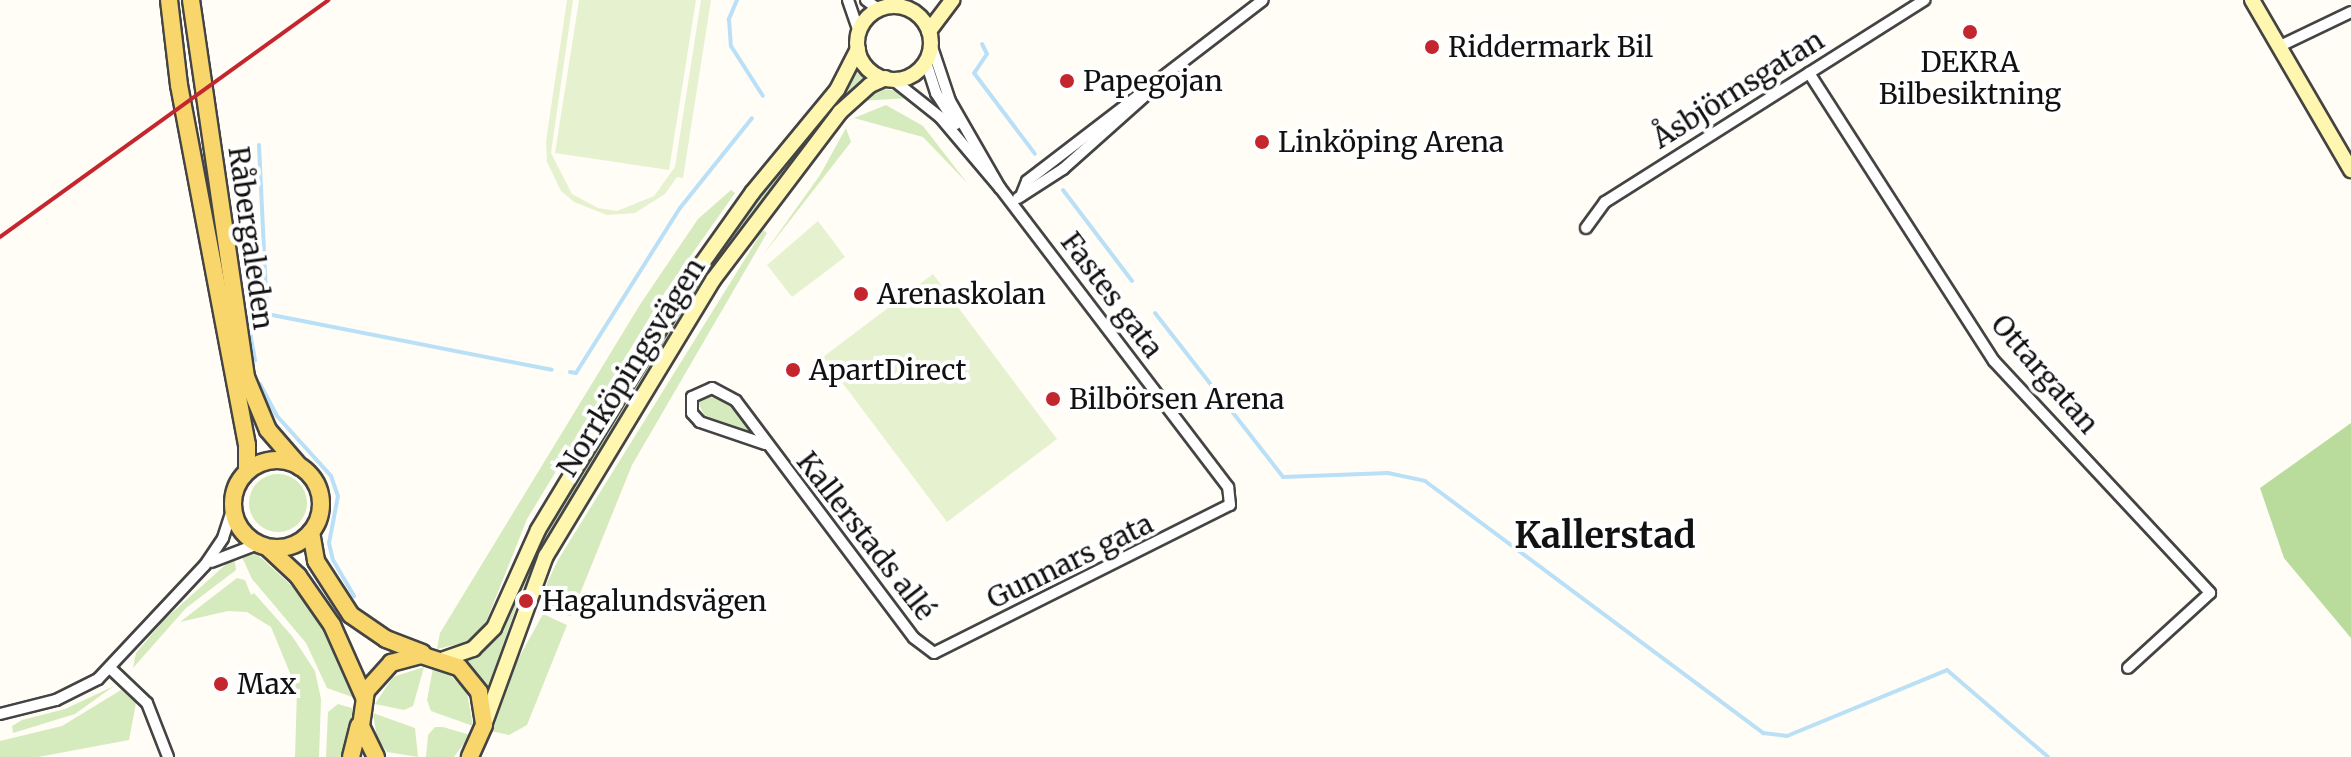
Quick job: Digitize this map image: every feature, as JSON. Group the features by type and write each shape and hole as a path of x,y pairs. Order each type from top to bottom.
{"main road":[{"name":"Råbergaleden","path":"169,0 179,85 247,445 247,471"},
{"name":"Råbergaleden","path":"191,0 246,377 268,430 300,467"},
{"path":"930,37 910,3 878,9 859,32 858,49 868,69 889,79 911,75 926,62 930,37 952,0"},
{"path":"2252,0 2351,170"},
{"name":"Norrköpingsvägen","path":"444,659 473,649 494,628 538,530 686,286 752,193 837,90 858,49"},
{"name":"Norrköpingsvägen","path":"484,725 546,556 705,292 840,112 870,85 889,79"},
{"path":"364,697 325,615 298,576 243,533 233,508 234,492 247,471 267,461 300,467 320,496 311,532 316,561 351,615 386,639 444,659 476,685 484,725 477,752"},
{"path":"263,546 292,546 311,532"},
{"path":"351,757 364,697 391,663 427,655"},
{"path":"361,720 376,757"}],"street":[{"path":"848,0 859,32"},
{"path":"866,0 878,9"},
{"path":"1016,199 1027,181 1263,0"},
{"name":"Åsbjörnsgatan","path":"1586,228 1605,202 1925,0"},
{"path":"2278,47 2351,12"},
{"name":"Fastes gata","path":"930,37 941,83 1000,188"},
{"name":"Fastes gata","path":"926,62 945,109 978,150"},
{"name":"Ottargatan","path":"1809,73 1994,361 2210,593 2128,668"},
{"name":"Fastes gata","path":"889,79 940,117 1000,188 1016,199 1228,487 1226,511"},
{"name":"Kallerstads allé","path":"765,444 700,422 692,413 692,397 704,388 721,390 736,401 765,444 914,638 934,653"},
{"path":"0,714 71,695 110,668 159,609 205,565 223,538 233,508"},
{"name":"Gunnars gata","path":"934,653 1226,511"},
{"path":"205,565 263,546"},
{"path":"110,668 147,703 168,757"}],"green space":[{"path":"567,0 573,0 551,153 572,194 598,208 617,211 654,196 675,167 701,0 711,0 683,178 677,177 665,194 635,213 607,215 574,202 561,191 547,162 546,141"},
{"path":"579,0 696,0 669,170 555,153"},
{"path":"857,68 866,78 845,95 747,219 559,519 521,593 487,691 466,662 500,636 536,547 684,303 775,174 843,94"},
{"path":"883,89 899,91 911,98 859,101"},
{"path":"886,105 923,126 968,184 923,137 854,118"},
{"path":"846,128 851,142 763,255 820,175"},
{"path":"731,190 735,193 665,292 527,519 484,627 467,642 437,649 440,633 641,303 698,219"},
{"path":"818,221 845,257 792,297 767,265"},
{"path":"763,230 767,233 632,465 571,616 545,609 547,583 558,560"},
{"path":"933,274 1057,439 947,522 823,357"},
{"path":"706,395 735,406 757,435 706,418 698,403"},
{"path":"2351,423 2351,638 2284,558 2260,488"},
{"path":"278,474 289,476 298,483 305,492 305,514 298,523 289,530 278,532 267,530 258,523 251,514 249,503 251,492 258,483 267,476"},
{"path":"257,554 304,597 338,652 355,698 327,688 306,643 252,579 241,555"},
{"path":"234,557 236,570 186,608 133,668 136,653 164,620"},
{"path":"237,578 245,580 251,595 254,593 292,636 315,671 321,699 319,757 295,757 297,690 271,627 247,612 228,611 180,622"},
{"path":"543,614 567,625 527,725 509,735 491,731 510,674"},
{"path":"424,667 413,706 404,710 375,704 393,677"},
{"path":"433,668 449,674 467,692 473,726 431,711 427,700"},
{"path":"114,686 75,714 13,733 12,726 22,720 65,709"},
{"path":"121,690 136,703 129,740 38,757 0,757 0,741 62,726"},
{"path":"338,704 355,709 342,757 326,757 328,712"},
{"path":"373,713 415,728 418,757 387,752 377,738"},
{"path":"435,727 470,735 454,757 426,757 428,735"}],"waterway":[{"path":"737,0 729,19 731,46 763,96"},
{"path":"982,44 987,54 974,73 1035,154"},
{"path":"570,372 576,373 680,208 752,118"},
{"path":"259,145 267,314 552,370"},
{"path":"1063,190 1132,281"},
{"path":"1155,313 1283,477 1388,473 1425,481 1763,733 1787,736 1947,670 2048,757"},
{"path":"247,316 255,360"},
{"path":"260,384 277,416 331,476 338,496 329,543 333,560 354,596"}],"railway":[{"path":"0,237 329,0"}],"place":[{"name":"DEKRA Bilbesiktning","path":"1970,32"},
{"name":"Riddermark Bil","path":"1432,47"},
{"name":"Papegojan","path":"1067,81"},
{"name":"Linköping Arena","path":"1262,142"},
{"name":"Arenaskolan","path":"861,294"},
{"name":"ApartDirect","path":"793,370"},
{"name":"Bilbörsen Arena","path":"1053,399"},
{"name":"Hagalundsvägen","path":"526,601"},
{"name":"Max","path":"221,684"}],"district":[{"name":"Kallerstad","path":"1605,536"}]}
